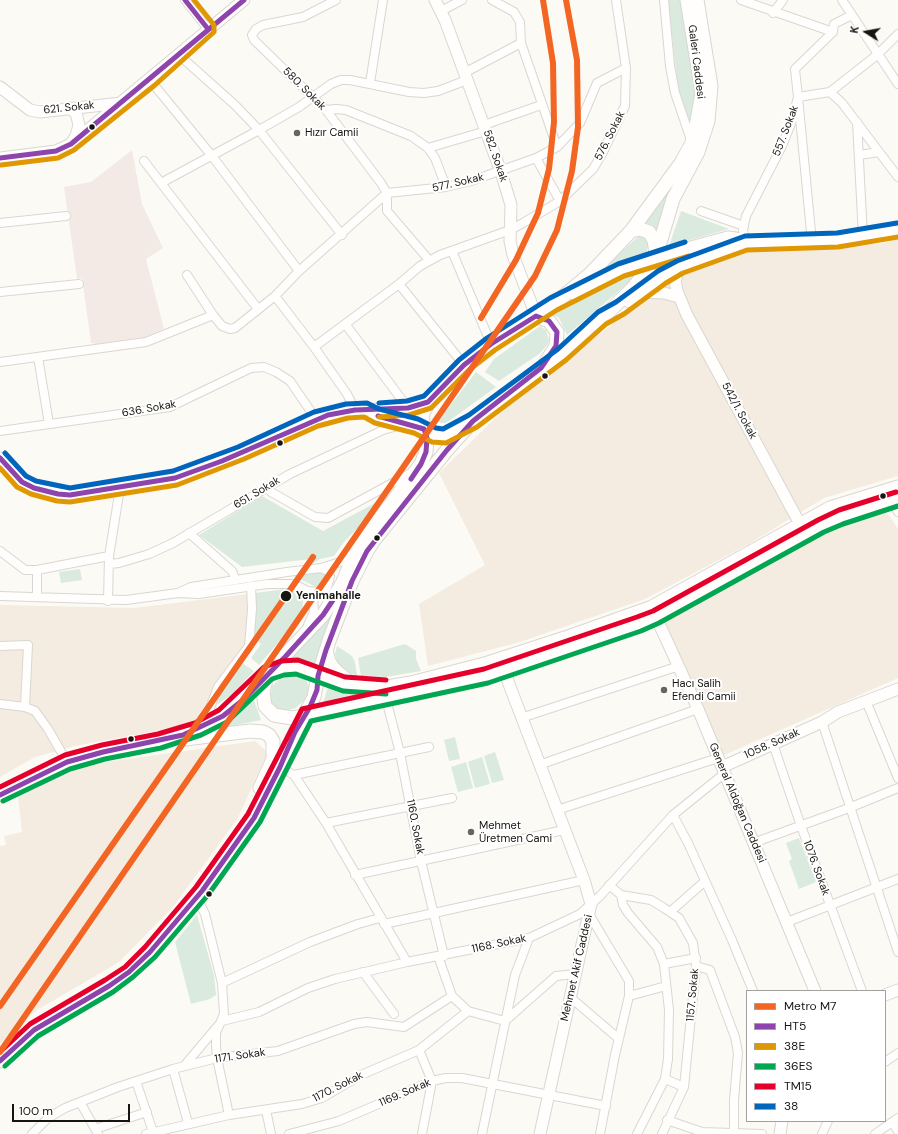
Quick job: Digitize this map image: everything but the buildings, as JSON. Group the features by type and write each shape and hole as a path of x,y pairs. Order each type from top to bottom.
{"main road":[{"path":"0,158 56,151 71,144 150,80 208,29 244,0"},
{"name":"582. Sokak","path":"434,0 441,11 501,172 511,205 510,241 513,255 536,316"},
{"name":"Galeri Caddesi","path":"160,741 193,731 209,724 240,702 304,635 331,603 342,584 356,550 419,469 426,452 427,438 422,417 428,402 464,365 491,344 554,304 590,274 631,231 678,168 692,144 699,120 702,93 687,0"},
{"name":"Galeri Caddesi","path":"318,676 326,650 352,581 366,551 447,450 473,421 541,368 562,354 602,318 637,284 660,256 673,199 698,152 708,121 711,86 697,0"},
{"name":"621. Sokak","path":"0,87 30,110 40,112 121,103"},
{"path":"69,108 76,113 79,124 76,136 71,144"},
{"path":"631,231 640,229 649,232 656,244 660,256"},
{"path":"602,318 620,308 662,277 680,267 746,243 812,242 863,237 898,230"},
{"path":"554,304 565,300 606,277 660,256 728,238 746,243"},
{"name":"542/1. Sokak","path":"680,267 675,281 679,296 687,315 803,529"},
{"path":"641,292 664,293 679,296"},
{"path":"536,316 549,321 557,332 558,338 552,353 541,368"},
{"path":"0,458 22,482 34,488 48,492 70,494 120,488 156,482 187,474 241,453 316,419 360,410 408,408 428,402"},
{"path":"360,410 424,429 434,435 444,436 473,421"},
{"path":"654,612 513,655 411,683 387,687 357,686 318,676 306,670 290,666 268,673 263,691 264,702 268,710 274,715 292,718 386,699 504,671 654,612 803,529 830,508 898,487"},
{"path":"803,529 841,517 896,504"},
{"name":"General Aldoğan Caddesi","path":"654,612 698,709 815,990"},
{"path":"326,650 329,662 335,670 348,681 357,686"},
{"path":"504,671 506,664 513,655"},
{"name":"Mehmet Akif Caddesi","path":"504,671 584,880 590,909 574,974 540,1134"},
{"path":"0,1050 19,1037 34,1030 103,990 129,972 150,952 194,900 254,818 280,768 295,732 306,715 314,697 318,676"},
{"name":"1058. Sokak","path":"868,705 898,689"},
{"name":"1058. Sokak","path":"722,766 822,722 838,712 898,697"},
{"path":"0,795 67,762 103,752 160,741 250,731 263,732 269,735 274,741 273,759 248,812 240,838"},
{"path":"886,995 898,990"},
{"path":"0,1061 34,1030"},
{"path":"780,1134 782,1122"}],"street":[{"path":"185,0 208,29"},
{"name":"580. Sokak","path":"336,0 302,17 263,25 256,29 252,35 254,40 326,110 387,193 388,211 429,260"},
{"path":"370,84 383,0"},
{"path":"441,11 462,0"},
{"path":"492,0 514,12 520,22 521,43 535,80 541,105 557,147"},
{"name":"576. Sokak","path":"314,347 346,325 429,260 510,230 560,201 593,168 617,125 625,106 626,68 616,0"},
{"path":"664,0 670,66 675,93 692,144"},
{"path":"741,0 773,13 833,32"},
{"path":"773,13 783,0"},
{"path":"842,0 877,55 898,84"},
{"name":"557. Sokak","path":"746,243 744,226 746,216 782,146 792,121 798,96 795,69 833,32 834,24 852,16"},
{"path":"812,242 798,96 830,92 877,55 898,34"},
{"path":"161,183 259,130 314,97 330,84 341,80 410,92 424,93 438,91 465,77 521,43"},
{"path":"179,55 235,105 259,130 342,235"},
{"name":"577. Sokak","path":"387,193 446,187 501,172 536,158 557,147 580,123 597,83 626,68"},
{"path":"150,80 212,156 300,271"},
{"path":"830,92 842,103 898,175"},
{"path":"428,148 485,128 541,105"},
{"path":"326,110 346,110 367,117 411,136 428,148 435,158 446,187"},
{"path":"857,122 863,237"},
{"path":"859,155 879,152"},
{"path":"536,158 560,201"},
{"path":"144,161 258,309"},
{"path":"187,275 222,326 230,329 235,328 275,296 300,271 342,235 387,193"},
{"path":"701,212 744,226"},
{"path":"0,224 66,216"},
{"path":"452,251 491,344"},
{"path":"0,292 79,284"},
{"path":"400,284 464,365"},
{"path":"275,296 360,410"},
{"path":"0,362 146,342 213,315"},
{"path":"346,325 408,408"},
{"path":"38,357 49,424"},
{"name":"636. Sokak","path":"0,431 170,407 251,368 264,368 276,372 290,381 316,419"},
{"name":"651. Sokak","path":"0,551 25,570 37,570 109,560 119,563 149,554 189,534 290,474 383,430 406,424"},
{"path":"267,487 271,492 315,517 328,518 419,469"},
{"path":"108,601 109,560 120,488"},
{"path":"189,534 232,571 236,580"},
{"path":"178,592 191,587 321,568 340,562 356,550"},
{"path":"308,591 318,592 327,588 330,576 329,572 321,568"},
{"path":"37,570 37,597"},
{"path":"0,596 62,597 108,601 178,592 199,594 250,586 288,583 300,586 308,591 313,598 314,612 304,635"},
{"path":"209,724 210,708 218,687 249,646 252,608 250,586"},
{"path":"0,646 28,645 25,707"},
{"path":"521,718 679,666"},
{"name":"1160. Sokak","path":"386,699 400,753 421,861 434,912 441,956 452,996 468,1011 505,1021"},
{"path":"0,704 25,707 35,712 40,717 67,762"},
{"path":"868,705 898,778"},
{"path":"539,765 698,709"},
{"path":"822,722 849,808 878,888 898,952"},
{"name":"1076. Sokak","path":"773,744 801,826 862,990"},
{"path":"294,775 429,747"},
{"path":"557,810 722,766"},
{"name":"1168. Sokak","path":"222,1021 259,1012 308,988 363,972 529,938 590,909 609,884 673,815 722,766"},
{"path":"280,768 294,775 326,823 407,962"},
{"path":"753,843 849,808 898,788"},
{"path":"326,823 452,798"},
{"path":"673,815 688,843 704,882 732,940 753,990"},
{"path":"355,875 564,830"},
{"path":"787,922 898,879"},
{"path":"222,983 310,942 358,924 434,912 584,880"},
{"path":"670,912 704,882"},
{"path":"609,884 621,895 623,905 628,913 657,947 664,964 669,1010 670,1038 665,1078 637,1134"},
{"name":"1157. Sokak","path":"621,895 651,900 670,912 679,918 693,942 696,962 684,1087 662,1134"},
{"path":"194,900 201,906 205,914 222,983 224,1014 216,1033 217,1058 229,1115"},
{"path":"590,909 629,981 629,996 600,1134"},
{"path":"482,1134 515,975 529,938"},
{"path":"664,964 696,962 710,970 735,1036 738,1060 734,1100 734,1132"},
{"path":"363,972 394,1014"},
{"path":"505,1021 556,976 574,974"},
{"path":"629,996 666,986"},
{"name":"1171. Sokak","path":"32,1134 48,1118 80,1102 136,1081 173,1069 217,1058 278,1051 354,1024 367,1022 404,1027 452,996"},
{"path":"570,997 619,1039"},
{"name":"1170. Sokak","path":"150,1133 188,1123 302,1104 322,1098 361,1075 419,1050 468,1011"},
{"path":"184,1066 222,1021"},
{"path":"419,1050 432,1081 422,1134"},
{"path":"886,1061 898,1053"},
{"path":"173,1069 188,1123"},
{"name":"1169. Sokak","path":"289,1134 339,1121 432,1081 462,1078 548,1096 606,1106"},
{"path":"665,1078 684,1087"},
{"path":"136,1081 147,1112 150,1133"},
{"path":"80,1102 96,1131 147,1112"},
{"path":"266,1110 271,1134"},
{"path":"668,1120 702,1133 734,1132 762,1134"},
{"path":"875,1134 895,1120 898,1132"},
{"path":"822,1134 828,1122"}],"shaded area":[{"path":"132,150 142,204 163,248 146,259 164,329 145,337 97,344 91,343 82,278 77,279 64,187 91,182"},
{"path":"898,239 898,476 824,498 747,545 645,599 520,642 428,666 419,604 485,565 439,473 510,404 643,300 692,267 744,252 830,248 884,243"},
{"path":"886,511 898,529 898,678 722,756 662,618 839,522"},
{"path":"255,593 252,646 222,685 218,704 190,725 75,746 35,757 0,777 0,605 135,608"},
{"path":"255,741 265,750 266,756 238,818 173,907 119,962 37,1010 10,1033 0,1045 0,846 6,845 4,836 22,832 18,797 71,767"}],"green space":[{"path":"668,0 680,0 697,95 694,116 690,122 678,89"},
{"path":"678,175 660,231 644,222"},
{"path":"681,211 729,229 669,246"},
{"path":"640,235 645,236 649,242 646,254 589,281"},
{"path":"640,270 627,284 567,335 559,318 550,313 620,278"},
{"path":"540,326 546,330 549,340 548,344 539,354 499,381 485,372 494,359"},
{"path":"476,372 496,387 449,421 440,423 437,418 442,408 446,411"},
{"path":"390,495 344,542 334,556 320,559 309,566 311,559 242,567 199,535 262,496 323,531"},
{"path":"80,569 82,580 61,583 59,572"},
{"path":"322,572 325,574 327,580 325,584 319,587 316,587 294,576"},
{"path":"286,589 297,592 303,599 302,615 259,665 251,658 261,644 256,640 252,646 255,593"},
{"path":"328,616 333,620 314,665 304,660 292,658"},
{"path":"405,644 416,651 416,659 421,671 386,677 361,676 358,658"},
{"path":"337,646 352,656 355,662 357,676 342,669 337,662 335,654"},
{"path":"239,661 254,671 234,693 218,704 222,685"},
{"path":"297,675 303,677 307,682 309,688 306,698 296,708 289,710 278,710 270,699 272,686 281,678"},
{"path":"328,687 354,692 353,698 323,703"},
{"path":"253,698 261,720 215,728"},
{"path":"455,737 460,759 449,761 444,740"},
{"path":"495,752 504,780 492,783 484,756"},
{"path":"482,757 490,784 475,788 468,762"},
{"path":"466,762 473,788 458,792 451,767"},
{"path":"799,838 816,882 799,889 789,861 792,859 786,843"},
{"path":"197,915 214,975 216,995 210,999 191,1004 175,942"}],"metro line":[{"name":"M7","path":"481,318 516,260 538,213 549,169 554,122 553,63 543,0"},
{"name":"M7","path":"0,1052 535,276 557,230 572,171 578,127 577,60 566,0"},
{"name":"M7","path":"0,1006 313,557"}],"transit line":[{"name":"HT5","path":"185,0 208,29"},
{"name":"38E","path":"1,165 58,158 74,150 155,85 214,32 214,25 194,0"},
{"name":"HT5","path":"0,158 56,151 71,144 244,0"},
{"name":"38","path":"5,453 26,476 36,481 70,488 173,471 238,447 314,412 346,404 367,403 379,409 418,419 436,428 443,429 469,415 558,349 598,312 616,302 658,271 677,261 745,236 837,233 897,223"},
{"name":"38E","path":"0,468 17,487 31,494 57,501 70,502 177,485 244,459 318,426 348,418 364,417 375,423 414,433 432,442 446,443 477,427 566,360 606,324 624,314 666,283 683,273 747,250 838,247 898,237"},
{"name":"38","path":"379,403 407,401 424,396 459,360 487,338 550,298 618,264 685,242"},
{"name":"38E","path":"379,417 409,415 431,408 469,370 495,350 557,310 624,276 689,256"},
{"name":"HT5","path":"0,458 22,482 34,488 58,494 70,495 175,478 222,461 328,415 355,410 408,408 428,402 464,365 491,344 536,316 549,321 557,332 556,346 541,368 473,421 447,450 367,551 352,581 326,650 318,676 317,690 310,707 295,732 280,767 254,818 202,891 150,952 129,972 109,986 34,1030 0,1061"},
{"name":"HT5","path":"378,416 424,429 427,438 426,452 421,464 411,479"},
{"name":"TM15","path":"0,1052 30,1024 125,967 145,947 196,887 248,814 302,709 484,669 637,617 653,611 818,520 839,510 896,492"},
{"name":"36ES","path":"5,1066 38,1036 113,992 133,977 155,957 208,895 260,822 311,721 488,683 641,631 659,623 824,532 843,524 898,506"},
{"name":"HT5","path":"0,795 67,762 103,752 183,735 223,716 244,699 285,657 323,615 335,597"},
{"name":"TM15","path":"0,787 65,755 102,745 158,734 195,723 219,710 264,667 281,661 298,660 345,677 386,680"},
{"name":"36ES","path":"3,801 70,769 105,759 161,748 201,735 227,722 272,679 284,675 296,674 343,691 386,694"}],"place":[{"name":"Hızır Camii","path":"297,133"},
{"name":"Yenimahalle","path":"286,596"},
{"name":"Hacı Salih Efendi Camii","path":"664,690"},
{"name":"Mehmet Üretmen Cami","path":"471,832"}]}
